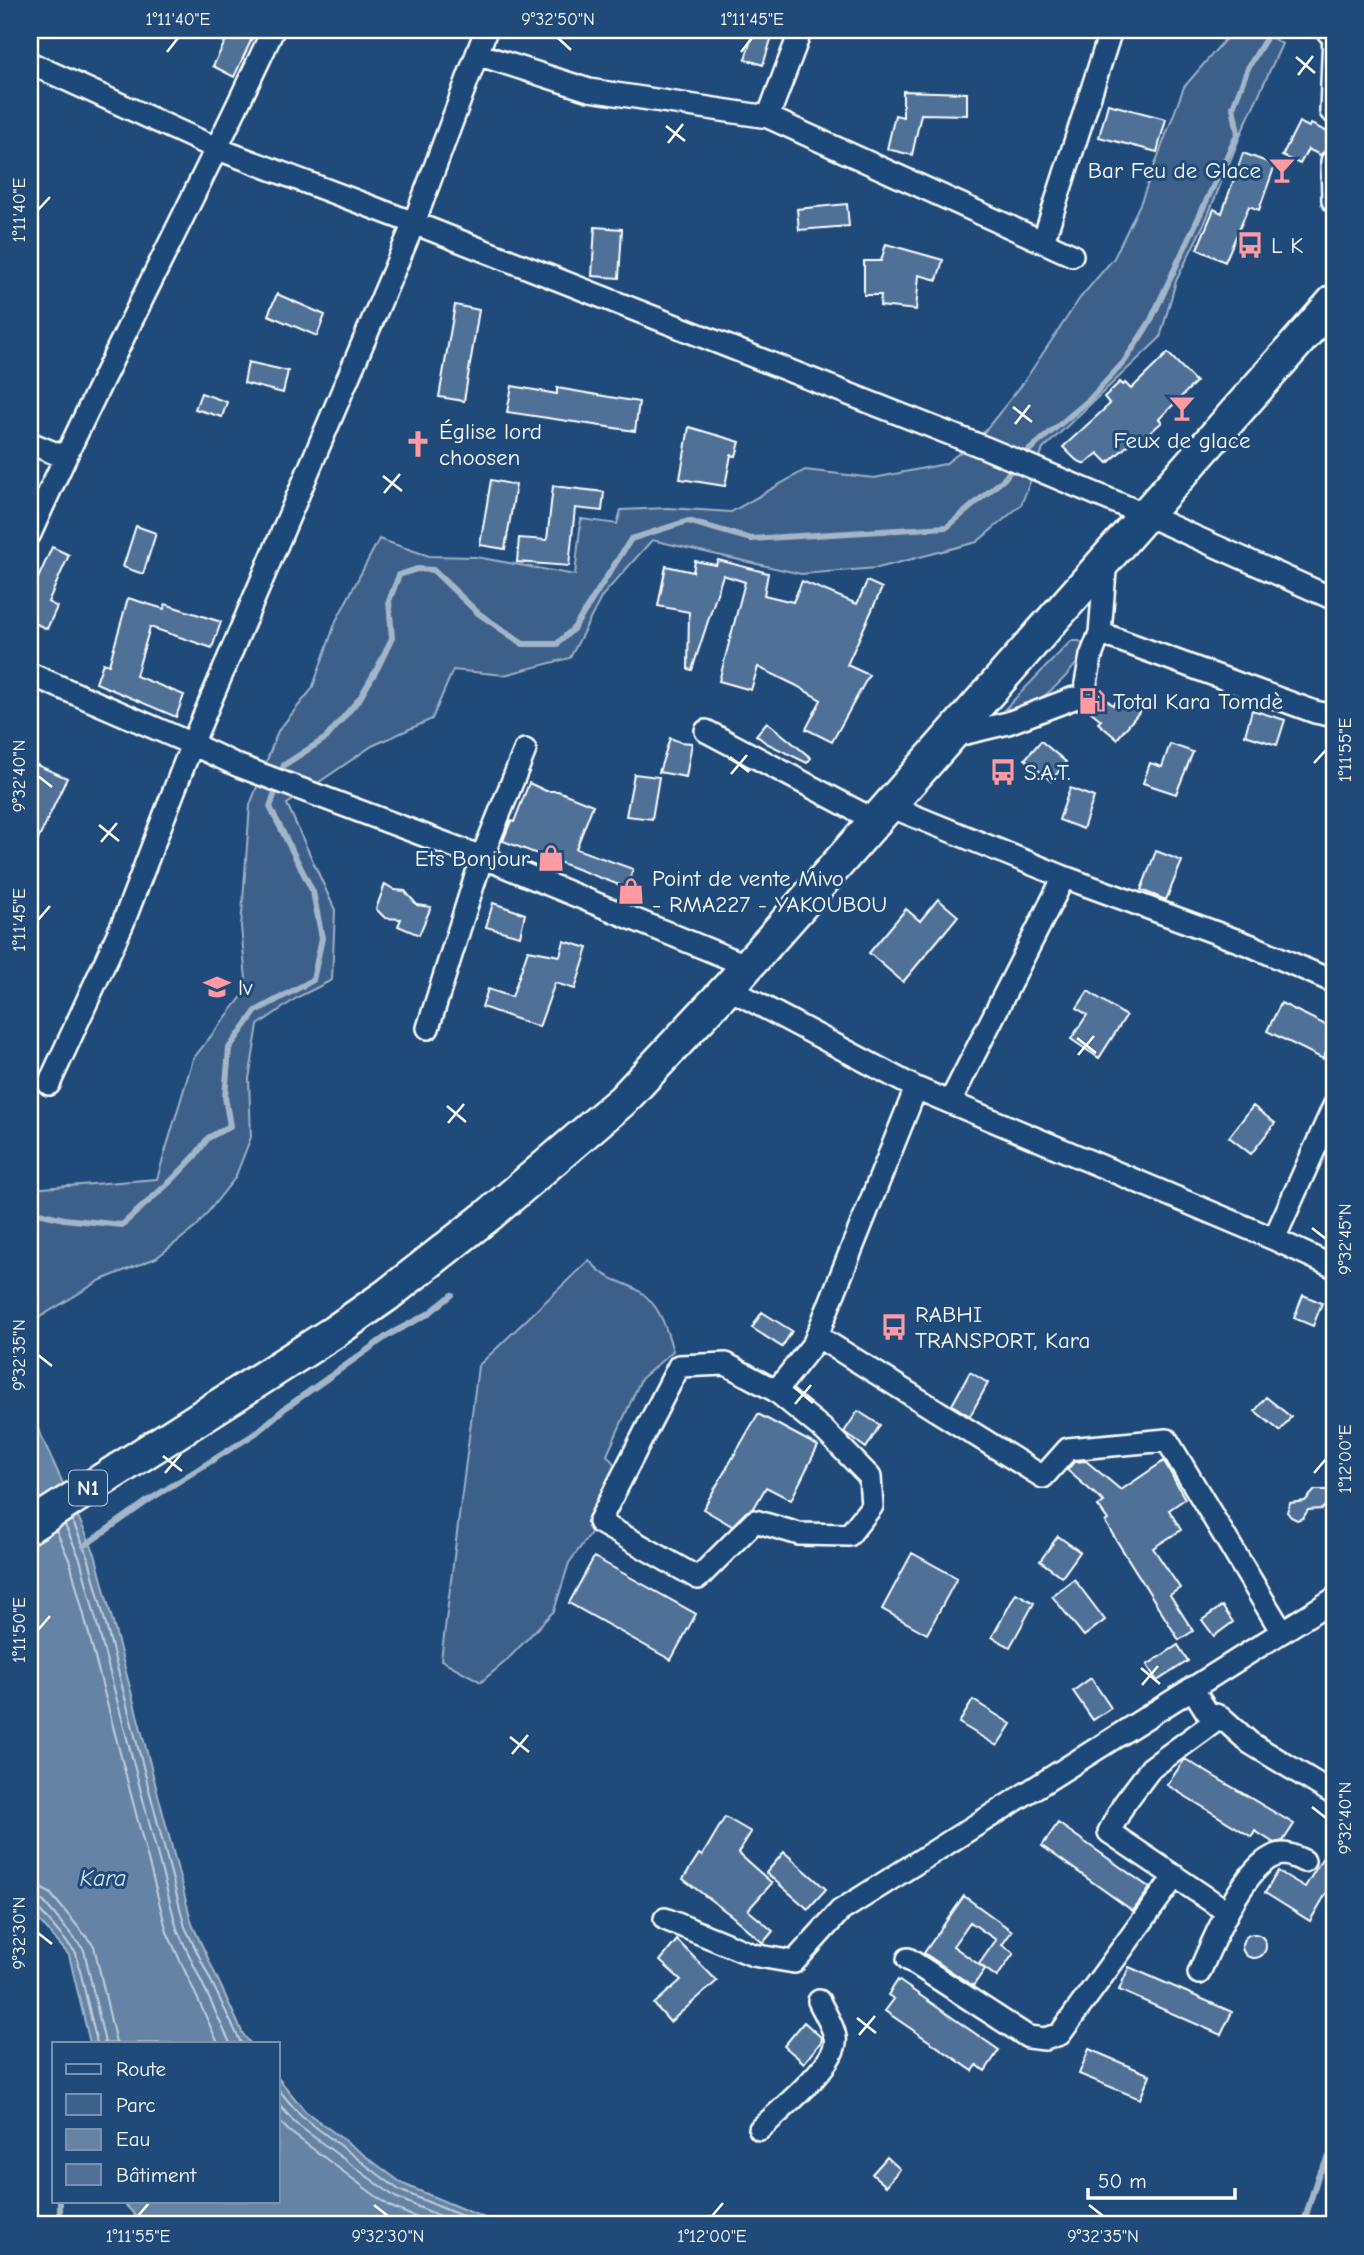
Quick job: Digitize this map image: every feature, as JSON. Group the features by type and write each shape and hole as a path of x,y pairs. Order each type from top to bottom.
{"highway":[{"name":"N1","path":"30,1526 334,1332 435,1259 541,1172 622,1100 738,977 1334,301"}],"street":[{"path":"30,534 65,457 218,149 273,30"},
{"path":"48,1084 123,923 192,744 414,223 486,30"},
{"path":"768,117 800,30"},
{"path":"1043,242 1111,30"},
{"path":"1333,31 1333,116"},
{"path":"477,54 589,90 768,117 1072,255"},
{"path":"30,63 218,149 414,223 986,448 1146,515 1334,599"},
{"path":"1332,161 1334,201"},
{"path":"30,443 65,457"},
{"path":"947,738 1008,723 1080,691 1100,633 1107,559"},
{"path":"1100,633 1315,712 1334,716"},
{"path":"30,674 239,766 482,858 738,977 916,1088 1275,1239 1334,1267"},
{"path":"706,732 881,813 1252,946 1334,982"},
{"path":"428,1028 482,858 525,750"},
{"path":"950,1102 1064,877"},
{"path":"776,1391 816,1339 916,1088"},
{"path":"1275,1239 1334,1106"},
{"path":"816,1339 1043,1477 1068,1449 1167,1440 1282,1632"},
{"path":"726,1364 776,1391 825,1431 870,1477 872,1506 849,1535 799,1534 755,1521 698,1578 599,1522 679,1366 726,1364"},
{"path":"666,1919 753,1955 794,1962 840,1911 1334,1599"},
{"path":"1192,1688 1207,1713 1221,1717 1250,1743 1334,1794"},
{"path":"1221,1717 1151,1768 1124,1804 1109,1832 1227,1910"},
{"path":"1199,1972 1227,1910 1258,1867 1270,1858 1282,1854 1304,1861"},
{"path":"908,1959 1028,2037 1045,2039 1060,2034 1175,1875"},
{"path":"760,2129 804,2087 832,2055 836,2038 819,2001"}],"green space":[{"path":"1233,30 1260,30 1282,44 1243,129 1206,220 1176,281 1160,338 1043,449 1021,505 977,542 878,568 801,574 652,540 602,596 570,658 504,675 453,670 432,719 372,746 287,804 335,910 332,980 298,997 258,1025 249,1079 251,1137 235,1178 196,1227 156,1258 101,1280 30,1323 30,1189 157,1179 193,1059 247,990 241,927 250,805 278,731 312,689 336,621 379,539 429,556 476,557 575,575 581,519 617,524 621,510 668,508 731,512 805,470 874,478 945,464 980,437 1021,386 1080,298 1114,258 1140,204 1184,87"},
{"path":"1071,641 1079,641 1085,645 1085,652 1061,681 1029,704 1005,709"},
{"path":"589,1260 606,1276 644,1294 656,1308 673,1351 641,1379 607,1455 619,1470 590,1534 569,1563 554,1611 506,1661 481,1682 441,1660 478,1366"}],"water":[{"name":"Kara","path":"30,1411 95,1554 192,1924 243,2034 249,2042 90,2042 69,1955 30,1910"},
{"path":"280,2080 305,2111 403,2184 501,2225 144,2225 123,2202 280,2202"}],"building":[{"path":"231,30 256,30 234,77 213,66"},
{"path":"754,30 774,30 763,65 745,59"},
{"path":"903,91 967,93 967,115 921,114 912,155 887,149 895,115 903,117"},
{"path":"1108,104 1166,119 1157,152 1099,137"},
{"path":"1299,122 1309,127 1311,124 1334,135 1334,148 1320,155 1308,149 1300,164 1282,156"},
{"path":"1243,153 1275,165 1259,210 1249,206 1225,262 1197,249 1214,209 1222,213"},
{"path":"847,204 849,226 799,230 797,209"},
{"path":"595,227 622,229 619,278 592,276"},
{"path":"886,244 943,260 937,280 919,275 916,310 880,306 881,295 864,295 864,261 881,261"},
{"path":"277,294 325,315 317,336 268,315"},
{"path":"455,305 479,310 464,401 439,397"},
{"path":"1168,353 1196,382 1159,419 1162,422 1141,441 1138,436 1108,463 1098,453 1085,464 1076,460 1063,447 1110,404 1104,397 1120,382 1131,389"},
{"path":"248,362 288,371 283,393 244,383"},
{"path":"512,386 557,394 557,388 639,402 635,431 507,412"},
{"path":"201,393 227,402 222,417 195,409"},
{"path":"689,427 740,442 736,456 731,455 725,486 680,479"},
{"path":"491,480 516,485 505,549 480,545"},
{"path":"553,486 604,492 602,511 575,508 569,566 517,562 519,538 547,540"},
{"path":"136,526 156,533 143,574 123,567"},
{"path":"52,547 69,555 48,602 57,607 47,629 30,621 30,596"},
{"path":"718,560 768,573 764,595 793,602 802,581 857,604 867,581 882,588 847,665 869,675 832,742 806,729 821,700 795,685 758,667 751,690 719,681 745,582 723,575 692,670 688,669 689,612 658,606 666,566 693,572 695,561 716,565"},
{"path":"128,598 164,609 165,604 221,622 212,648 150,627 136,676 184,695 176,717 96,683 103,663 109,665"},
{"path":"1096,691 1113,705 1122,695 1141,710 1117,739 1098,723 1101,720 1084,706 1087,696"},
{"path":"1252,710 1285,720 1277,745 1245,735"},
{"path":"767,722 811,758 807,763 766,743 756,735"},
{"path":"670,738 692,743 686,777 659,772"},
{"path":"1041,741 1066,762 1051,781 1025,759"},
{"path":"1170,744 1193,752 1176,794 1143,783 1150,763 1162,767"},
{"path":"30,762 67,778 30,857"},
{"path":"634,774 659,777 652,819 626,816"},
{"path":"529,783 593,805 576,849 633,869 627,888 503,841 511,821 514,822"},
{"path":"1070,788 1094,797 1083,829 1059,820"},
{"path":"1156,851 1182,861 1166,900 1141,890"},
{"path":"385,884 395,890 405,891 417,905 431,907 419,935 398,926 401,919 385,918 376,909"},
{"path":"938,899 958,916 903,982 869,953 906,909 920,921"},
{"path":"493,903 525,914 520,936 486,927"},
{"path":"564,941 588,948 575,989 555,983 539,1027 482,1007 488,989 512,997 528,950 560,956"},
{"path":"1088,991 1126,1016 1099,1058 1071,1039 1087,1015 1077,1008"},
{"path":"1281,1003 1334,1029 1334,1036 1323,1059 1267,1031"},
{"path":"1253,1106 1275,1123 1251,1154 1229,1137"},
{"path":"1303,1295 1322,1303 1313,1326 1294,1318"},
{"path":"762,1312 792,1331 782,1347 752,1328"},
{"path":"970,1372 988,1383 970,1416 952,1405"},
{"path":"1266,1397 1291,1417 1280,1431 1255,1411"},
{"path":"858,1411 880,1425 866,1448 844,1432"},
{"path":"758,1414 818,1446 791,1500 766,1487 754,1508 732,1526 703,1509"},
{"path":"1086,1461 1121,1490 1164,1461 1185,1499 1169,1510 1181,1530 1153,1548 1180,1588 1170,1595 1193,1631 1179,1640 1105,1522 1108,1520 1098,1506 1104,1502 1067,1470 1074,1462"},
{"path":"1315,1490 1334,1490 1334,1497 1322,1509 1308,1510 1303,1518 1297,1520 1291,1517 1287,1512 1290,1503 1305,1501"},
{"path":"1058,1536 1080,1552 1062,1577 1040,1561"},
{"path":"912,1553 957,1578 927,1634 882,1609"},
{"path":"594,1557 696,1614 671,1660 569,1603"},
{"path":"1074,1579 1105,1620 1084,1636 1052,1596"},
{"path":"1016,1593 1034,1603 1010,1647 992,1637"},
{"path":"1222,1606 1233,1622 1214,1636 1202,1620"},
{"path":"1178,1645 1188,1661 1157,1681 1147,1665"},
{"path":"1091,1678 1111,1708 1093,1720 1073,1691"},
{"path":"973,1700 1011,1724 997,1746 959,1723"},
{"path":"1185,1759 1294,1824 1283,1841 1274,1843 1255,1831 1252,1837 1167,1785"},
{"path":"725,1817 751,1832 738,1853 772,1883 748,1910 773,1931 763,1943 683,1879 699,1854 702,1856"},
{"path":"1058,1823 1150,1888 1133,1911 1042,1846"},
{"path":"1334,1839 1334,1880 1310,1921 1265,1893 1278,1871 1305,1887"},
{"path":"784,1852 826,1889 808,1909 766,1873"},
{"path":"964,1896 1012,1931 1002,1945 1014,1953 997,1977 979,1964 996,1940 970,1922 953,1946 985,1969 973,1986 924,1953"},
{"path":"1249,1934 1259,1934 1266,1941 1266,1951 1259,1958 1249,1958 1242,1951 1242,1941"},
{"path":"677,1940 717,1981 670,2022 654,2004 681,1980 660,1961"},
{"path":"1129,1967 1232,2012 1221,2035 1119,1990"},
{"path":"898,1980 999,2050 985,2071 977,2065 973,2071 885,2011 894,1999 888,1995"},
{"path":"804,2022 822,2038 804,2063 784,2046"},
{"path":"1089,2049 1150,2075 1140,2099 1079,2074"},
{"path":"887,2157 900,2169 886,2186 872,2174"}],"waterway":[{"path":"1021,457 1089,400 1124,362 1150,322 1238,133 1233,107 1248,68 1271,30"},
{"path":"30,1211 64,1219 122,1225 172,1180 208,1138 230,1126 225,1097 229,1048 256,1011 313,980 322,938 313,892 270,807 284,765 326,738 360,698 378,667 392,638 389,601 399,575 417,569 433,570 478,613 523,644 557,644 574,628 631,539 688,521 751,539 947,527 1004,479 1015,465"},
{"path":"84,1546 149,1500 256,1433 284,1409 390,1334 428,1314 452,1295"},
{"path":"1303,2225 1318,2176 1334,2148"},
{"path":"60,2202 60,2225"}],"place":[{"name":"Bar Feu de Glace","path":"1282,170"},
{"name":"L K","path":"1250,245"},
{"name":"Feux de glace","path":"1182,408"},
{"name":"Église lord choosen","path":"418,444"},
{"name":"Total Kara Tomdè","path":"1092,701"},
{"name":"S.A.T.","path":"1003,772"},
{"name":"Ets Bonjour","path":"551,858"},
{"name":"Point de vente Mivo - RMA227 - YAKOUBOU","path":"631,891"},
{"name":"lv","path":"217,987"},
{"name":"RABHI TRANSPORT, Kara","path":"894,1327"}]}
